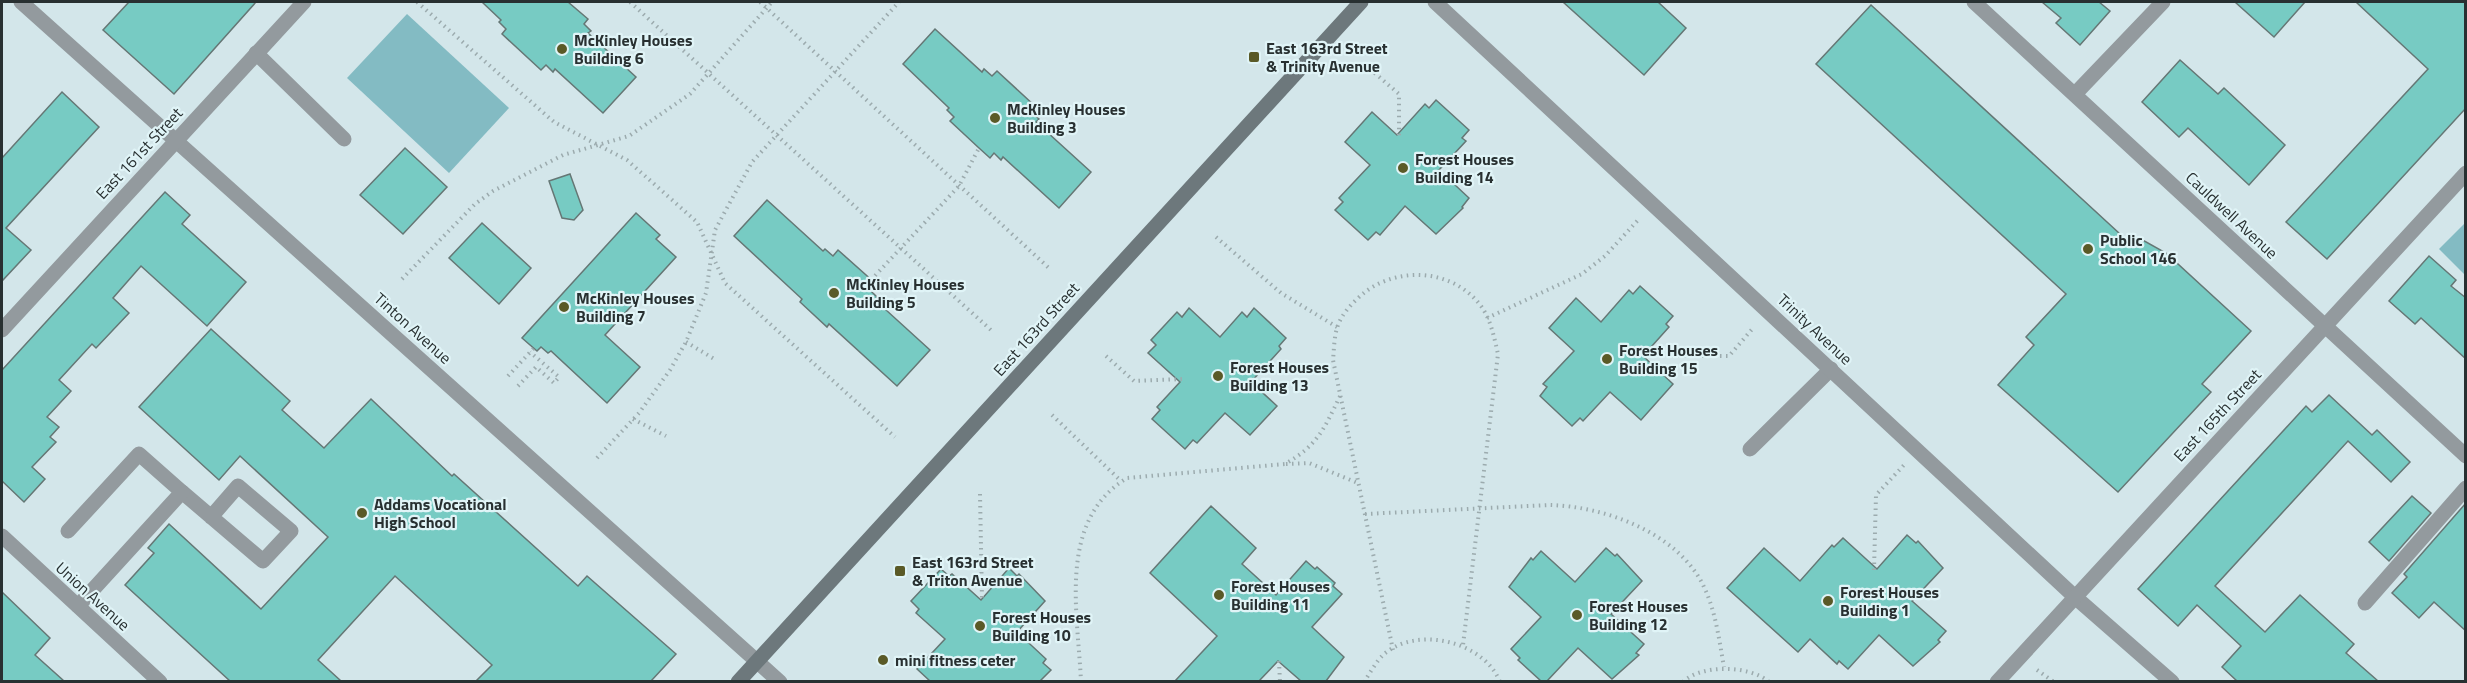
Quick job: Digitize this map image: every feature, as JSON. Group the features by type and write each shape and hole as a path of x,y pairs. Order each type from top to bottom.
{"main road":[{"name":"East 163rd Street","path":"738,681 1361,2"}],"street":[{"name":"Tinton Avenue","path":"21,2 780,681"},
{"name":"East 161st Street","path":"2,330 304,2"},
{"name":"Trinity Avenue","path":"1435,2 1654,203 2075,597 2172,681"},
{"name":"Cauldwell Avenue","path":"1974,2 2466,456"},
{"path":"2075,94 2163,2"},
{"path":"256,53 344,139"},
{"name":"East 165th Street","path":"1997,681 2466,173"},
{"path":"1750,449 1831,369"},
{"path":"68,531 139,454 182,492 211,517 263,561 291,531 238,486 211,517"},
{"path":"2365,603 2466,488"},
{"path":"78,606 182,492"},
{"name":"Union Avenue","path":"2,536 160,681"}],"path":[{"path":"417,2 554,122 627,160 697,222 725,283 895,436"},
{"path":"630,2 992,331"},
{"path":"759,2 1050,269"},
{"path":"402,279 475,204 493,191 563,155 629,136 690,94 772,2"},
{"path":"597,458 633,419 670,370 686,342 706,293 715,230 752,162 899,2"},
{"path":"1371,69 1399,94 1399,136"},
{"path":"871,280 902,250 960,186 979,148"},
{"path":"1487,318 1582,274 1605,256 1654,203"},
{"path":"1216,237 1281,293 1337,327"},
{"path":"1393,650 1333,360 1337,327 1347,309 1381,280 1408,274 1437,276 1457,287 1480,305 1493,328 1498,354 1463,645"},
{"path":"1642,355 1729,356 1769,311"},
{"path":"686,342 716,360"},
{"path":"508,376 532,350 559,377 554,382 536,367 518,386"},
{"path":"1106,356 1134,381 1184,379"},
{"path":"1285,464 1307,451 1323,430 1340,395"},
{"path":"1052,415 1121,481"},
{"path":"633,419 666,436"},
{"path":"1874,570 1876,495 1918,450"},
{"path":"1081,681 1076,577 1078,545 1091,514 1109,489 1127,478 1309,463 1359,484"},
{"path":"980,494 982,600"},
{"path":"1365,514 1577,506 1612,514 1656,537 1683,559 1704,585 1715,617 1724,667"},
{"path":"1364,681 1384,654 1405,644 1434,638 1463,645 1485,659 1500,681"},
{"path":"1279,661 1280,681"},
{"path":"1683,681 1688,677 1724,667 1761,675 1769,681"}],"shaded area":[{"path":"407,14 509,108 449,173 347,78"},
{"path":"2465,223 2465,275 2439,249"}],"building":[{"path":"129,2 256,2 174,94 103,30"},
{"name":"McKinley Houses Building 6","path":"482,2 568,2 588,19 584,24 591,31 588,33 636,77 603,113 555,69 553,72 546,65 541,70 502,34 506,29 499,22 501,20"},
{"path":"1563,2 1658,2 1686,28 1644,75"},
{"path":"2042,2 2099,2 2110,11 2080,45 2056,23 2061,18"},
{"path":"2235,2 2305,2 2274,37"},
{"path":"2356,2 2466,2 2466,108 2327,259 2286,222 2428,69"},
{"name":"Public School 146","path":"1871,5 2132,245 2139,238 2166,253 2251,331 2202,384 2211,392 2118,492 1998,385 2034,345 2026,337 2066,294 1816,64"},
{"name":"McKinley Houses Building 3","path":"935,29 982,72 984,69 992,76 997,71 1036,107 1031,112 1039,119 1036,122 1091,172 1059,208 1003,157 1001,160 994,153 990,158 979,148 950,121 954,117 947,110 949,108 903,64"},
{"path":"2180,60 2218,94 2224,88 2285,145 2249,185 2188,128 2179,137 2142,102"},
{"path":"62,92 99,127 6,228 31,250 2,281 2,158"},
{"name":"Forest Houses Building 14","path":"1436,100 1469,130 1462,138 1466,141 1439,170 1469,198 1463,208 1436,234 1405,206 1380,235 1376,232 1368,240 1335,210 1343,202 1339,198 1370,165 1345,142 1372,112 1397,135 1425,104 1429,108"},
{"path":"405,148 447,187 403,234 360,195"},
{"path":"570,174 583,210 574,220 562,218 549,181"},
{"path":"165,192 190,215 182,224 246,282 207,326 141,266 113,298 129,313 96,348 92,344 59,380 71,391 47,417 59,427 50,437 56,442 32,467 45,479 24,502 2,481 2,370"},
{"name":"McKinley Houses Building 5","path":"767,200 823,251 825,249 833,256 838,250 875,283 869,289 877,297 875,300 930,350 897,386 829,324 827,327 800,302 802,299 734,236"},
{"name":"McKinley Houses Building 7","path":"636,213 660,235 656,239 676,257 605,335 640,367 607,403 551,351 548,353 541,347 537,351 522,338"},
{"path":"482,223 531,268 499,304 449,258"},
{"path":"2429,256 2456,280 2451,286 2466,298 2466,359 2421,318 2415,324 2389,301"},
{"name":"Forest Houses Building 15","path":"1640,286 1673,316 1666,324 1669,327 1643,356 1673,384 1641,420 1610,392 1583,421 1580,418 1572,426 1540,396 1547,387 1543,384 1574,351 1549,328 1576,298 1601,322 1629,290 1633,294"},
{"name":"Forest Houses Building 13","path":"1189,308 1220,337 1242,312 1247,317 1254,308 1286,338 1279,346 1281,349 1251,382 1277,406 1250,435 1225,413 1197,443 1193,440 1185,449 1152,419 1160,410 1157,407 1180,382 1148,353 1156,345 1151,340 1177,312 1182,317"},
{"name":"Addams Vocational High School","path":"211,329 290,401 282,410 324,448 371,399 452,476 454,474 578,586 587,576 676,654 651,681 476,681 492,665 395,576 318,660 341,681 230,681 125,585 154,553 148,548 169,524 261,609 328,537 240,456 219,480 139,407"},
{"path":"2329,395 2372,435 2377,430 2410,462 2391,482 2348,441 2215,586 2265,632 2300,595 2354,644 2346,653 2378,681 2237,681 2222,667 2241,646 2197,605 2178,626 2138,589 2306,406 2312,412"},
{"path":"2412,496 2431,513 2389,561 2369,542"},
{"path":"2466,503 2466,631 2434,602 2419,618 2392,593 2407,577 2404,574"},
{"name":"Forest Houses Building 11","path":"1211,506 1256,548 1242,564 1276,595 1306,561 1315,569 1317,567 1335,583 1333,586 1342,594 1312,627 1344,657 1326,681 1301,681 1278,661 1259,681 1175,681 1217,636 1150,573"},
{"name":"Forest Houses Building 1","path":"1907,535 1916,543 1918,541 1943,568 1912,601 1946,631 1938,640 1940,642 1913,666 1879,635 1848,669 1839,661 1837,664 1810,639 1798,652 1727,588 1764,548 1800,581 1832,545 1834,547 1843,538 1877,569"},
{"name":"Forest Houses Building 12","path":"1606,548 1615,556 1617,554 1642,581 1611,614 1644,644 1636,653 1639,655 1612,679 1578,648 1547,681 1541,681 1518,660 1520,658 1511,649 1541,617 1509,587 1531,558 1533,560 1541,551 1575,582"},
{"name":"Forest Houses Building 10","path":"1009,568 1017,576 1019,574 1045,601 1017,632 1046,659 1043,663 1051,670 1040,681 930,681 917,669 945,639 916,613 919,609 911,601 941,569 949,576 952,574 981,600"},
{"path":"2,592 50,638 35,655 64,681 2,681"}],"place":[{"name":"McKinley Houses Building 6","path":"562,49"},
{"name":"East 163rd Street & Trinity Avenue","path":"1254,57"},
{"name":"McKinley Houses Building 3","path":"995,118"},
{"name":"Forest Houses Building 14","path":"1403,168"},
{"name":"Public School 146","path":"2088,249"},
{"name":"McKinley Houses Building 5","path":"834,293"},
{"name":"McKinley Houses Building 7","path":"564,307"},
{"name":"Forest Houses Building 15","path":"1607,359"},
{"name":"Forest Houses Building 13","path":"1218,376"},
{"name":"Addams Vocational High School","path":"362,513"},
{"name":"East 163rd Street & Triton Avenue","path":"900,571"},
{"name":"Forest Houses Building 11","path":"1219,595"},
{"name":"Forest Houses Building 1","path":"1828,601"},
{"name":"Forest Houses Building 12","path":"1577,615"},
{"name":"Forest Houses Building 10","path":"980,626"},
{"name":"mini fitness ceter","path":"883,660"}]}
